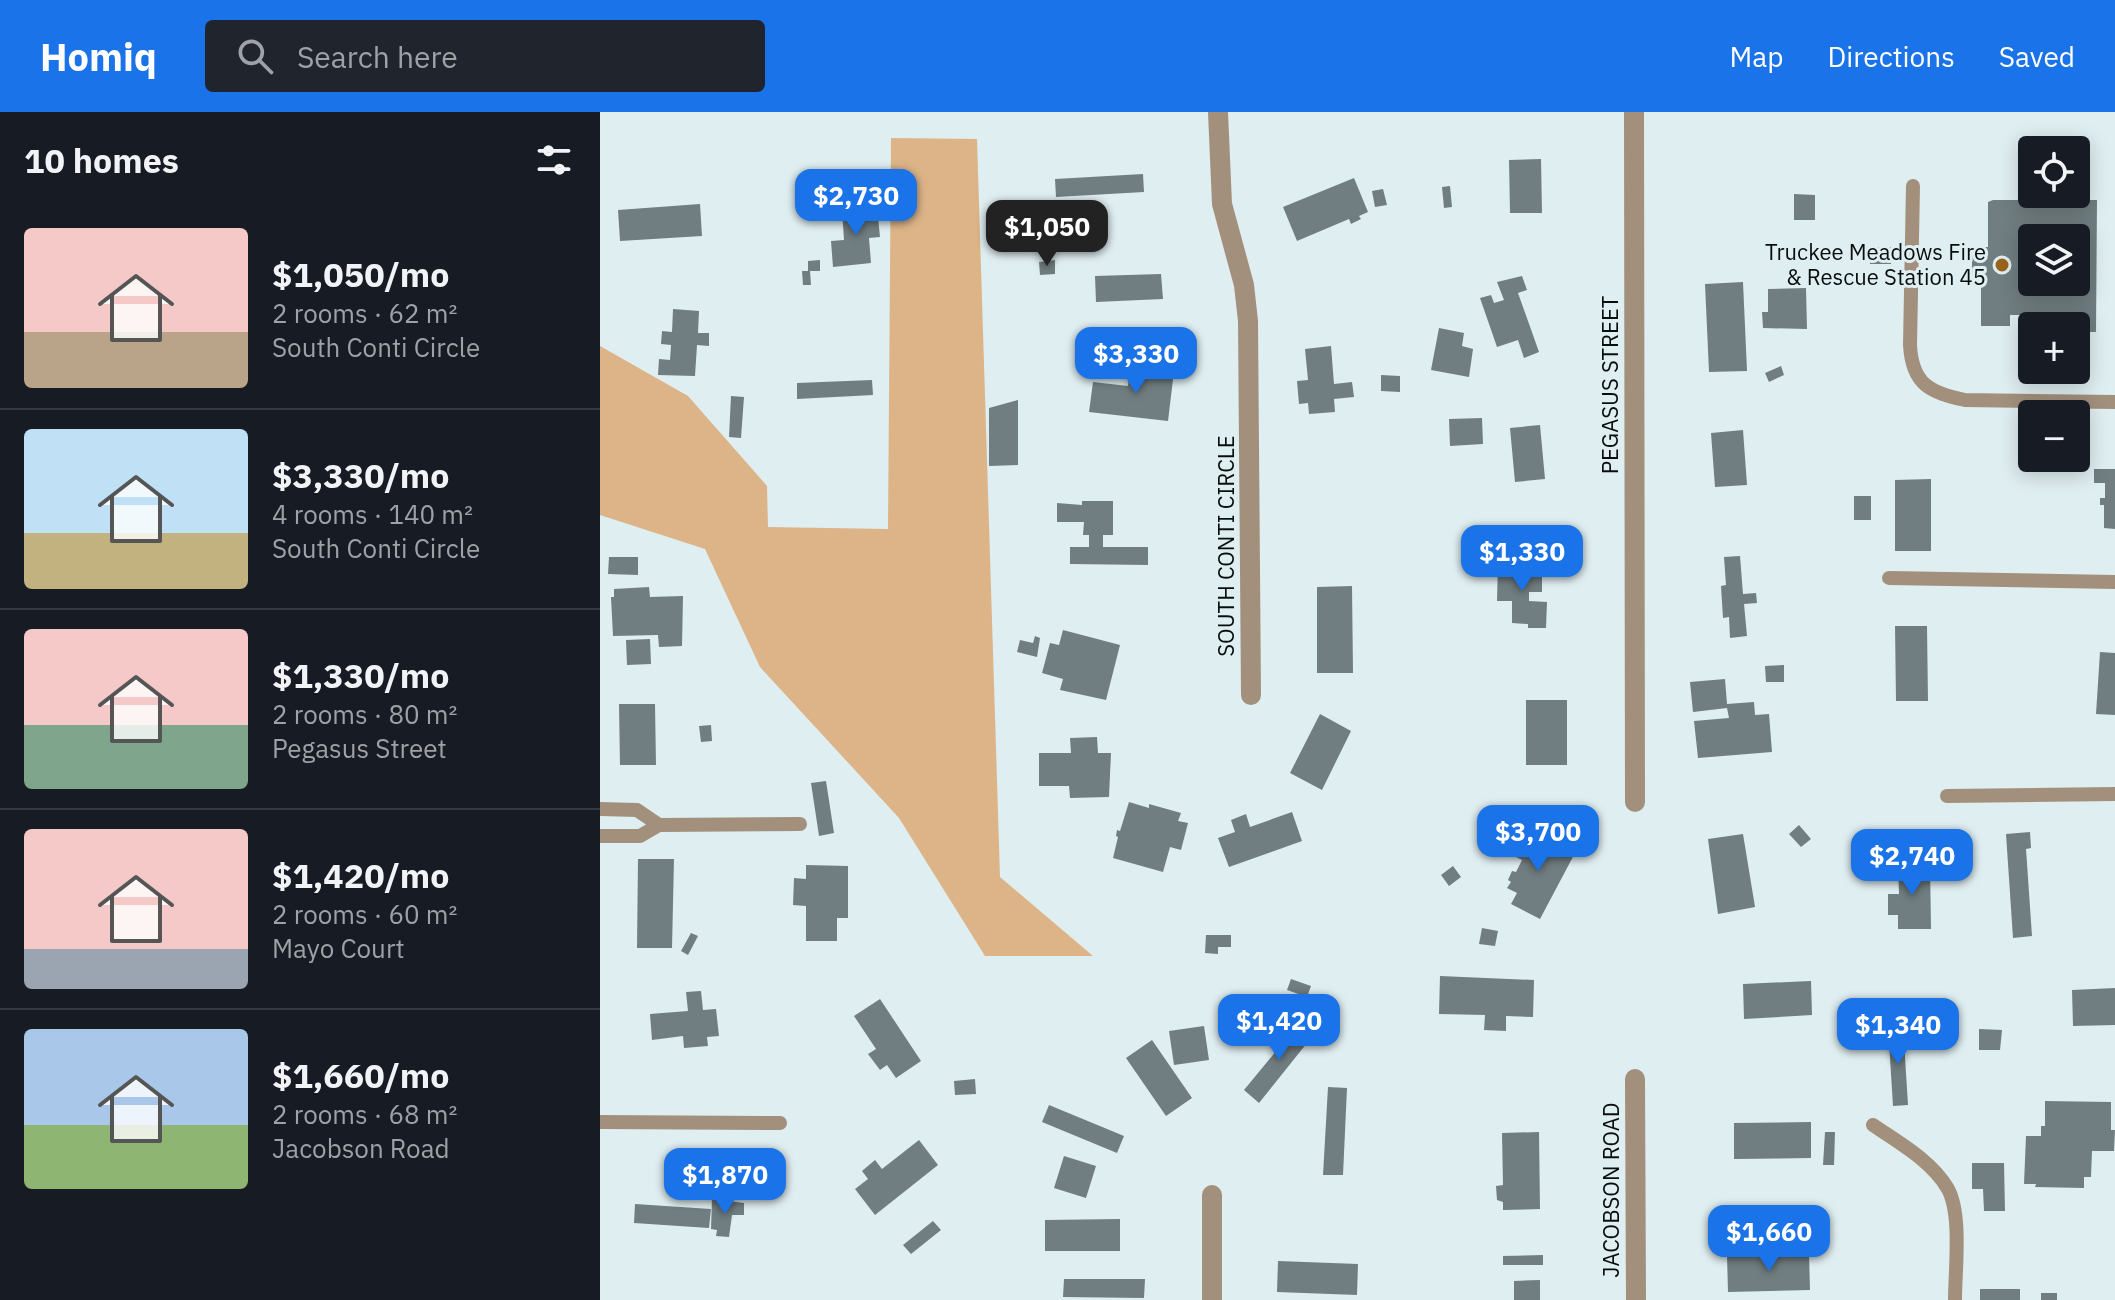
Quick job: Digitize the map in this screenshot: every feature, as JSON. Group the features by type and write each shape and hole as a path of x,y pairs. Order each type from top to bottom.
{"street":[{"name":"SOUTH CONTI CIRCLE","path":"1218,112 1222,204 1244,285 1248,321 1251,695"},
{"name":"PEGASUS STREET","path":"1634,112 1635,802"},
{"name":"JACOBSON ROAD","path":"1635,1079 1636,1300"},
{"path":"1212,1195 1212,1300"}],"lane":[{"path":"1913,186 1911,353 1917,376 1929,389 1965,400 2115,402"},
{"path":"1889,578 2115,582"},
{"path":"1947,796 2115,794"},
{"path":"600,809 637,810 659,825"},
{"path":"600,836 640,836 659,825 800,824"},
{"path":"600,1122 780,1123"},
{"path":"1873,1125 1922,1160 1948,1189 1955,1216 1955,1300"}],"shaded area":[{"path":"891,138 977,139 1000,877 1093,956 985,956 899,818 760,667 705,549 600,515 600,346 688,396 767,486 768,527 888,529"}],"building":[{"path":"1541,159 1542,213 1510,213 1509,160"},
{"path":"1143,174 1144,192 1056,197 1055,179"},
{"path":"1354,178 1368,212 1351,224 1349,219 1297,241 1283,207"},
{"path":"1450,186 1452,207 1444,208 1442,187"},
{"path":"1383,189 1387,205 1375,207 1372,191"},
{"path":"1794,194 1815,195 1815,220 1794,220"},
{"name":"Truckee Meadows Fire & Rescue Station 45","path":"2018,200 2018,208 2090,208 2090,200 2097,200 2096,332 2090,332 2090,312 2018,312 2018,315 2010,315 2010,326 1981,326 1981,277 1972,277 1972,247 1988,247 1988,202"},
{"path":"700,204 702,236 620,241 618,210"},
{"path":"877,207 880,237 869,238 871,263 833,267 831,241 844,240 842,210"},
{"path":"1869,247 1891,247 1891,264 1870,264"},
{"path":"820,260 820,271 810,271 811,285 803,285 802,271 808,271 808,261"},
{"path":"1055,260 1055,274 1040,275 1039,262"},
{"path":"1161,274 1163,299 1096,302 1095,276"},
{"path":"1522,276 1527,290 1518,293 1539,352 1524,358 1518,340 1497,347 1480,298 1491,295 1494,303 1504,300 1497,282"},
{"path":"1743,282 1747,371 1709,372 1705,284"},
{"path":"1806,288 1807,329 1763,328 1762,312 1768,312 1768,289"},
{"path":"673,309 699,311 698,333 709,333 709,346 697,345 695,376 658,375 659,359 670,360 671,345 661,344 662,331 672,332"},
{"path":"1439,328 1464,333 1462,346 1473,349 1469,377 1431,370"},
{"path":"1331,346 1334,384 1352,382 1354,397 1334,399 1335,412 1309,414 1308,403 1299,404 1297,381 1308,380 1305,349"},
{"path":"1130,366 1174,371 1168,421 1089,412 1093,382 1128,386"},
{"path":"1781,366 1784,375 1769,382 1765,373"},
{"path":"1381,375 1400,376 1400,392 1381,391"},
{"path":"872,380 873,395 797,399 797,383"},
{"path":"731,396 744,397 741,438 729,437"},
{"path":"1018,400 1018,465 989,466 989,408"},
{"path":"1482,418 1483,444 1450,446 1449,419"},
{"path":"1540,425 1545,479 1515,482 1510,428"},
{"path":"1743,430 1747,485 1715,487 1711,433"},
{"path":"2094,469 2115,469 2115,529 2104,528 2104,505 2100,505 2100,498 2105,498 2105,483 2094,483"},
{"path":"1931,479 1931,551 1895,551 1895,480"},
{"path":"1854,496 1871,496 1871,520 1854,520"},
{"path":"1082,501 1113,501 1113,535 1103,535 1103,547 1148,547 1148,565 1070,564 1070,547 1089,547 1089,535 1083,535 1084,522 1057,522 1057,503 1082,505"},
{"path":"1475,534 1494,535 1494,547 1474,547"},
{"path":"1740,556 1743,594 1756,593 1757,603 1744,604 1747,636 1730,638 1729,617 1723,618 1721,586 1726,585 1724,557"},
{"path":"609,557 638,557 638,575 608,574"},
{"path":"1498,562 1529,562 1529,566 1542,567 1542,592 1529,592 1529,601 1547,602 1546,628 1528,628 1528,624 1512,623 1512,601 1497,601"},
{"path":"1352,586 1353,673 1317,673 1317,587"},
{"path":"649,587 650,597 683,596 682,646 659,647 658,635 613,636 611,597 614,597 614,589"},
{"path":"1895,626 1927,626 1928,701 1896,701"},
{"path":"1063,630 1120,645 1106,700 1060,690 1063,679 1042,673 1050,643 1059,645"},
{"path":"1035,636 1040,638 1037,657 1017,652 1020,640 1033,643"},
{"path":"650,639 651,664 627,665 626,640"},
{"path":"2100,652 2115,653 2115,715 2096,714"},
{"path":"1784,665 1784,682 1766,682 1765,666"},
{"path":"1725,679 1727,704 1754,702 1755,715 1769,714 1772,752 1698,758 1694,721 1729,718 1727,708 1693,712 1690,682"},
{"path":"1526,700 1567,700 1567,765 1526,765"},
{"path":"619,704 655,704 656,765 620,765"},
{"path":"1320,714 1351,731 1322,790 1290,773"},
{"path":"711,725 712,741 701,742 699,726"},
{"path":"1097,737 1098,753 1111,753 1109,797 1070,798 1069,786 1039,786 1039,753 1071,753 1070,738"},
{"path":"826,781 834,833 819,836 811,783"},
{"path":"1129,802 1181,813 1178,821 1188,823 1181,850 1170,847 1163,872 1113,858 1117,830 1120,831"},
{"path":"1292,812 1302,841 1229,867 1218,838 1235,832 1231,820 1246,814 1250,827"},
{"path":"1799,825 1811,839 1801,847 1789,834"},
{"path":"1526,831 1575,853 1540,919 1511,904 1517,893 1507,888 1512,871 1516,872 1522,860 1514,856"},
{"path":"2030,832 2031,848 2026,849 2032,936 2013,938 2006,834"},
{"path":"1743,834 1755,907 1718,914 1708,839"},
{"path":"638,859 674,859 672,948 637,948"},
{"path":"1898,863 1930,863 1931,929 1898,929 1898,915 1888,915 1888,894 1899,894"},
{"path":"806,865 848,866 848,918 837,918 837,941 806,941 806,906 793,905 794,878 806,879"},
{"path":"1453,866 1461,877 1449,886 1441,875"},
{"path":"1482,928 1498,931 1495,946 1479,944"},
{"path":"691,933 698,936 688,955 681,951"},
{"path":"1206,935 1231,935 1231,947 1218,947 1218,954 1205,953"},
{"path":"1440,976 1534,980 1533,1017 1506,1016 1506,1031 1484,1030 1485,1015 1439,1014"},
{"path":"1291,979 1311,986 1307,997 1287,990"},
{"path":"1811,981 1812,1015 1744,1019 1743,984"},
{"path":"2115,988 2115,1025 2073,1026 2072,990"},
{"path":"701,991 703,1010 716,1009 719,1036 707,1037 708,1046 684,1048 683,1036 652,1040 650,1014 688,1011 686,992"},
{"path":"880,999 921,1061 896,1078 887,1065 880,1070 868,1054 876,1049 854,1016"},
{"path":"1301,1021 1315,1033 1259,1103 1244,1090"},
{"path":"1903,1025 1908,1105 1893,1106 1888,1026"},
{"path":"1204,1026 1209,1060 1174,1065 1169,1031"},
{"path":"1979,1029 2002,1030 2000,1050 1979,1050"},
{"path":"1152,1040 1192,1098 1166,1116 1126,1058"},
{"path":"975,1079 976,1094 955,1095 954,1081"},
{"path":"1328,1087 1347,1088 1343,1175 1323,1175"},
{"path":"2045,1101 2111,1102 2114,1151 2092,1151 2091,1177 2084,1177 2084,1188 2024,1184 2026,1136 2041,1136 2041,1126 2045,1126"},
{"path":"1049,1105 1124,1136 1117,1153 1042,1122"},
{"path":"1811,1122 1811,1158 1734,1159 1734,1123"},
{"path":"1539,1132 1540,1209 1503,1210 1503,1202 1497,1200 1496,1186 1503,1185 1502,1133"},
{"path":"1825,1132 1835,1132 1834,1165 1823,1165"},
{"path":"919,1140 938,1165 875,1215 855,1189 868,1179 862,1171 875,1160 882,1169"},
{"path":"1064,1156 1096,1166 1086,1198 1054,1188"},
{"path":"1972,1163 2004,1163 2005,1211 1984,1211 1983,1189 1972,1189"},
{"path":"712,1199 744,1203 744,1215 732,1215 729,1237 716,1236 717,1230 711,1229"},
{"path":"635,1204 711,1209 709,1228 634,1223"},
{"path":"1120,1219 1120,1251 1045,1251 1045,1220"},
{"path":"933,1221 941,1230 911,1254 903,1245"},
{"path":"1809,1253 1810,1290 1728,1292 1727,1256"},
{"path":"1543,1255 1543,1265 1503,1265 1503,1256"},
{"path":"1278,1261 1358,1264 1357,1295 1277,1292"},
{"path":"1064,1279 1145,1279 1144,1298 1063,1297"},
{"path":"1540,1280 1540,1300 1514,1300 1514,1281"},
{"path":"1980,1289 2020,1289 2020,1300 1980,1300"},
{"path":"2041,1293 2057,1293 2057,1300 2041,1300"}],"place":[{"name":"Truckee Meadows Fire & Rescue Station 45","path":"2002,265"}]}
